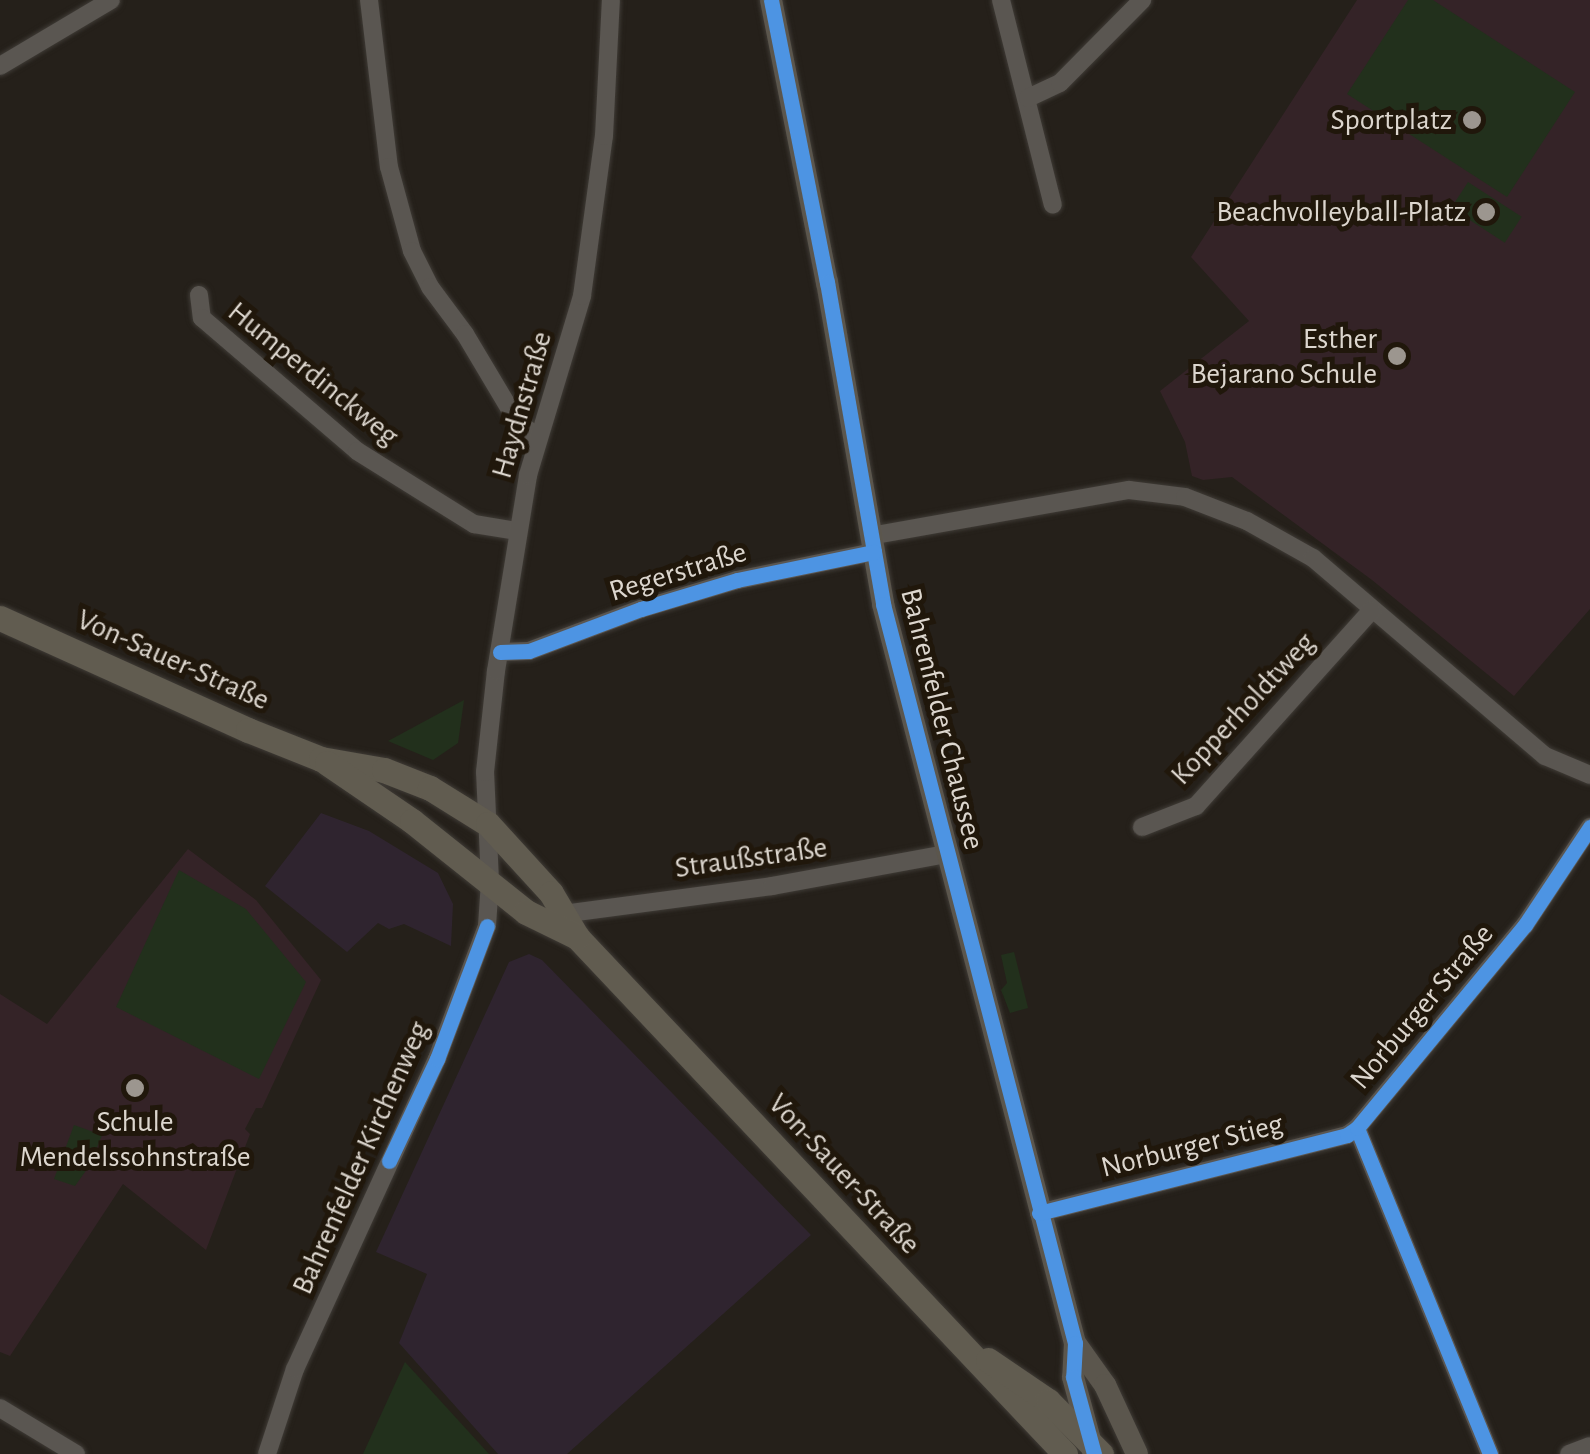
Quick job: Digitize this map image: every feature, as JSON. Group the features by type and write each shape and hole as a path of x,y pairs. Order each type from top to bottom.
{"main road":[{"name":"Bahrenfelder Chaussee","path":"770,0 828,282 872,544 898,670 1074,1343 1073,1377 1095,1451"},
{"name":"Von-Sauer-Straße","path":"0,618 321,759 412,821 526,912 577,937"},
{"name":"Von-Sauer-Straße","path":"321,759 384,770 430,788 488,824 557,903 577,937 1065,1454"},
{"path":"412,821 488,824"},
{"path":"490,881 557,903"},
{"name":"Bahrenfelder Chaussee","path":"958,1341 1048,1400 1095,1451"},
{"name":"Bahrenfelder Chaussee","path":"1074,1343 1105,1385 1137,1454"}],"street":[{"path":"0,66 112,0"},
{"path":"369,0 389,167 412,251 430,287 465,334 518,423 539,437"},
{"name":"Haydnstraße","path":"488,824 484,772 516,531 539,437 582,296 604,136 612,0"},
{"path":"1001,0 1053,205"},
{"path":"1028,98 1060,83 1142,0"},
{"name":"Humperdinckweg","path":"199,294 202,318 356,451 474,524 516,531"},
{"name":"Regerstraße","path":"500,652 529,651 641,609 872,544 1129,490 1157,490 1212,506 1298,548 1330,570 1545,756 1590,775"},
{"name":"Kopperholdtweg","path":"1142,827 1196,806 1372,610"},
{"path":"488,824 490,881"},
{"name":"Norburger Straße","path":"1490,1454 1356,1128 1525,925 1590,826"},
{"name":"Straußstraße","path":"557,903 772,886 946,854"},
{"name":"Bahrenfelder Kirchenweg","path":"267,1454 295,1370 454,1016 487,926 490,881"},
{"name":"Norburger Stieg","path":"1038,1213 1347,1136 1356,1128"},
{"path":"0,1408 76,1454"},
{"path":"1569,1454 1590,1446"}],"shaded area":[{"name":"Esther Bejarano Schule","path":"1357,0 1590,0 1590,609 1514,696 1372,580 1232,477 1203,480 1192,476 1185,442 1160,391 1249,321 1191,257"},
{"path":"321,813 369,831 438,873 453,904 451,946 404,924 389,929 378,923 347,952 265,886"},
{"name":"Schule Mendelssohnstraße","path":"188,849 256,900 321,980 262,1108 256,1108 245,1129 250,1134 206,1250 123,1184 10,1356 0,1352 0,994 47,1024"},
{"path":"529,954 542,960 811,1235 567,1454 498,1454 399,1343 427,1274 376,1252 509,962"}],"green space":[{"name":"Sportplatz","path":"1408,0 1433,0 1575,92 1507,197 1347,94"},
{"name":"Beachvolleyball-Platz","path":"1468,182 1522,217 1505,243 1451,208"},
{"path":"464,700 458,743 433,760 388,741"},
{"path":"179,870 246,909 306,982 259,1079 116,1007"},
{"path":"1014,952 1028,1008 1010,1013 1001,990 1007,983 1001,955"},
{"path":"74,1125 102,1135 90,1165 75,1186 54,1179"},
{"path":"405,1362 489,1454 363,1454"}],"cycle path":[{"path":"771,0 827,282 883,604 1075,1343 1073,1377 1094,1454"},
{"path":"500,652 529,651 641,609 737,580 874,552"},
{"path":"1490,1454 1357,1128 1525,925 1590,827"},
{"path":"389,1161 437,1059 487,926"},
{"path":"1039,1213 1347,1135 1357,1128"}],"place":[{"name":"Sportplatz","path":"1472,120"},
{"name":"Beachvolleyball-Platz","path":"1486,212"},
{"name":"Esther Bejarano Schule","path":"1397,356"},
{"name":"Schule Mendelssohnstraße","path":"135,1088"}]}
